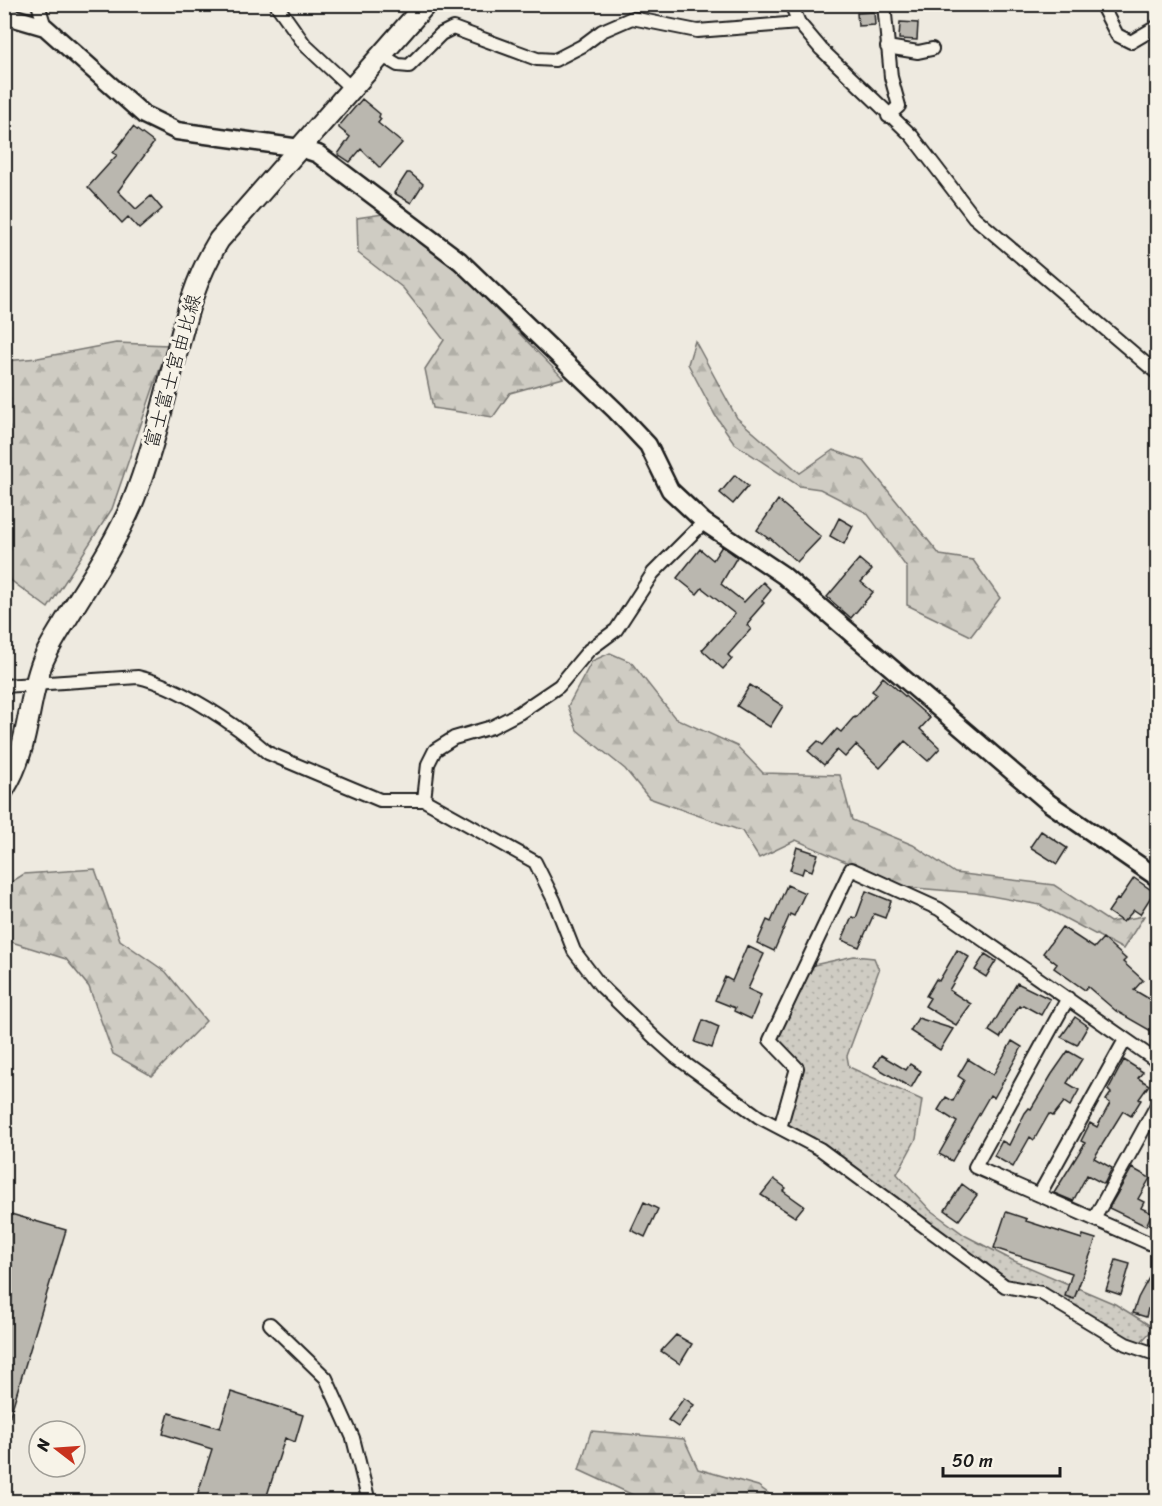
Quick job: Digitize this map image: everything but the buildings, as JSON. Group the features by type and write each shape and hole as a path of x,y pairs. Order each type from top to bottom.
{"main road":[{"name":"富士富士宮由比線","path":"4,789 21,754 35,683 43,660 110,548 132,503 152,448 190,303 204,265 219,240 426,4"}],"street":[{"path":"38,4 45,27"},
{"path":"276,4 305,45 351,88"},
{"path":"791,4 799,23 821,49 888,116 912,136 974,217 1158,374"},
{"path":"884,4 891,77 899,106 888,116"},
{"path":"1101,4 1117,35 1131,42 1158,26"},
{"path":"4,15 45,27 144,115 177,131 300,148 318,154 460,261 648,445 670,490 704,522 783,575 1049,803 1158,878"},
{"path":"381,55 398,65 409,66 441,34 453,28 537,59 555,60 582,46 602,31 632,18 697,32 799,23"},
{"path":"887,48 918,52 932,49"},
{"path":"424,800 428,764 435,750 454,738 492,727 519,713 559,686 589,650 616,630 653,573 704,522"},
{"path":"4,686 138,677 153,680 177,691 209,711 253,740 268,753 380,800 424,800 535,862 554,900 574,951 600,984 676,1057 759,1117 819,1149 1005,1286 1041,1293 1126,1344 1158,1354"},
{"path":"780,1128 797,1068 770,1040 851,869 939,909 1158,1062"},
{"path":"1068,998 975,1167 1158,1247"},
{"path":"1039,1195 1125,1040"},
{"path":"1094,1219 1158,1103"},
{"path":"270,1324 326,1378 353,1438 369,1502"}],"green space":[{"path":"383,214 466,279 563,378 510,393 493,417 433,408 425,369 444,340 403,288 358,253 357,218"},
{"path":"695,341 737,418 800,473 833,450 864,461 940,555 973,560 1000,598 971,636 907,605 907,568 867,513 820,489 799,486 735,444 715,415 688,364"},
{"path":"116,343 168,345 112,509 48,608 5,576 5,361 38,358"},
{"path":"610,653 631,662 675,718 737,746 763,773 840,775 852,820 913,845 955,873 1054,885 1110,922 1144,916 1123,949 1040,905 975,893 903,887 796,840 759,858 742,831 649,798 625,769 577,730 568,706 592,661"},
{"path":"95,869 120,940 166,972 206,1021 152,1076 113,1054 89,987 66,959 5,940 5,886 24,874"},
{"path":"854,956 874,958 879,970 847,1056 849,1067 922,1100 916,1139 897,1174 930,1210 966,1236 1012,1260 1115,1304 1154,1328 1136,1347 969,1259 784,1130 796,1064 770,1040 814,965"},
{"path":"591,1431 684,1439 698,1469 758,1486 779,1501 646,1501 579,1470"}]}
